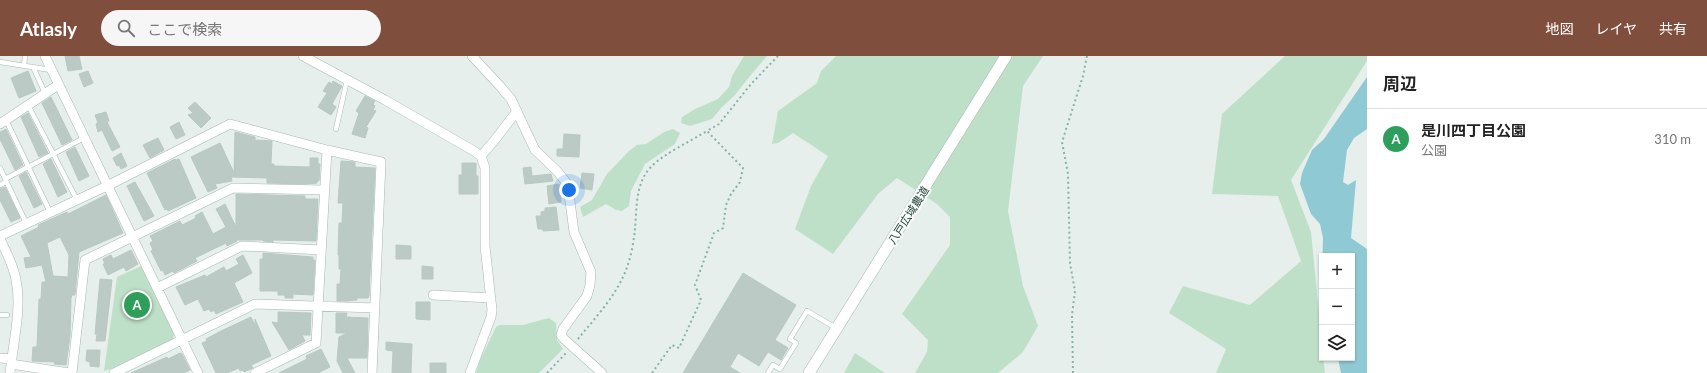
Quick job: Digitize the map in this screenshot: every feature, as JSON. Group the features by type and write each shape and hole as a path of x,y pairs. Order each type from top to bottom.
{"street":[{"path":"45,56 106,186 198,373"},
{"path":"303,56 481,156 485,168 485,246 491,298 491,317 470,373"},
{"path":"472,56 511,99 535,150 557,171 565,181 569,194 574,232 591,272 587,296 563,328 561,335 564,340 602,373"},
{"name":"八戸広域農道","path":"809,373 1006,56"},
{"path":"3,122 58,85"},
{"path":"481,156 494,142 517,111"},
{"path":"0,236 106,186 230,124 327,150 381,162 372,373"},
{"path":"255,373 316,343 319,306 320,250 327,150"},
{"path":"0,358 10,366 70,373 85,260 233,188 324,190"},
{"path":"0,239 2,250 12,267 18,289 18,302 10,366"},
{"path":"157,288 242,246 320,250"},
{"path":"433,295 491,298"},
{"path":"114,373 255,304 375,308"}],"lane":[{"path":"24,66 25,56"},
{"path":"0,62 51,70"},
{"path":"32,67 45,94"},
{"path":"336,129 347,80"},
{"path":"28,105 77,200"},
{"path":"3,122 28,167 50,212"},
{"path":"0,185 28,167 84,138"},
{"path":"0,168 26,223"},
{"path":"768,373 773,365 780,369 796,343 790,339 807,311 837,329"},
{"path":"0,315 7,315"}],"path":[{"path":"548,373 604,307 618,286 626,270 635,230 640,184 650,168 719,124 751,84 778,56"},
{"path":"1072,373 1072,315 1075,292 1070,263 1068,174 1062,142 1083,76 1087,56"},
{"path":"652,373 672,345 679,348 701,300 694,285 714,233 723,228 726,205 731,194 740,182 743,168 707,131"}],"green space":[{"path":"744,56 767,56 735,95 712,119 690,126 681,123 682,117 695,109 718,99 729,87 732,76"},
{"path":"836,56 1043,56 1023,86 1008,211 1023,286 1038,326 1023,352 998,373 915,373 927,352 928,340 902,314 950,245 950,217 937,204 897,178 878,194 833,254 795,229 811,186 828,156 793,133 778,143 772,144 778,111 817,83 821,71"},
{"path":"1285,56 1367,56 1367,61 1291,180 1311,232 1319,313 1319,361 1323,361 1325,373 1216,373 1226,349 1169,313 1183,286 1250,305 1301,261 1278,196 1212,194 1222,114"},
{"path":"673,129 680,133 675,144 645,164 631,191 629,206 622,211 616,210 606,204 583,217 580,207 592,200 607,174 629,151 637,145 646,144 664,132"},
{"path":"141,266 174,334 173,340 104,371 117,277"},
{"path":"549,318 556,323 557,340 563,349 539,373 476,373 481,358 496,327 500,325 523,325"},
{"path":"855,353 885,373 844,373"}],"water":[{"path":"1367,77 1367,129 1354,138 1347,150 1343,182 1348,185 1356,180 1351,238 1367,249 1367,373 1341,373 1339,361 1355,361 1355,253 1323,253 1323,238 1320,224 1311,214 1300,184 1302,173 1312,150 1324,139"}],"building":[{"path":"65,56 79,56 82,69 68,71"},
{"path":"28,71 36,91 19,98 11,78"},
{"path":"88,71 93,83 84,87 79,74"},
{"path":"333,81 342,86 332,104 336,107 331,115 318,107 327,93 323,91 329,82 332,84"},
{"path":"365,96 375,101 373,104 375,106 373,110 376,111 366,127 368,128 365,138 352,134 359,113 356,111"},
{"path":"51,97 72,140 62,145 42,103"},
{"path":"195,102 211,118 201,128 188,115 193,113 188,108"},
{"path":"106,112 109,121 107,122 120,147 112,151 102,130 98,132 96,124 98,123 95,115"},
{"path":"28,113 48,153 39,157 21,117"},
{"path":"179,122 185,135 176,139 170,127"},
{"path":"6,129 23,165 15,170 0,139 0,132"},
{"path":"235,132 255,137 255,140 272,141 271,164 274,164 274,166 310,167 310,158 318,158 318,164 320,164 319,181 317,181 317,183 306,184 267,183 267,178 231,177 232,181 215,184 217,188 208,192 191,157 220,143 234,173"},
{"path":"564,134 580,135 579,157 557,156 557,149 563,149"},
{"path":"158,138 164,150 150,158 143,145"},
{"path":"75,147 89,176 79,181 66,152"},
{"path":"121,153 127,166 121,169 119,165 117,166 113,158"},
{"path":"51,159 67,192 58,197 43,164"},
{"path":"175,159 179,159 196,198 168,211 167,209 165,210 147,173"},
{"path":"341,161 355,162 355,167 375,168 369,296 368,298 357,298 357,300 347,301 337,301 337,284 340,284 341,269 339,269 338,255 339,223 342,223 343,203 338,203"},
{"path":"462,163 476,163 478,194 459,194 459,175 462,175"},
{"path":"531,167 532,176 551,174 553,181 525,184 523,168"},
{"path":"26,172 42,204 34,208 19,176"},
{"path":"582,173 594,174 592,190 580,188"},
{"path":"135,182 154,216 144,221 127,186"},
{"path":"559,184 561,202 549,204 547,186"},
{"path":"5,187 20,218 11,222 0,200 0,189"},
{"path":"236,194 305,196 305,199 318,199 316,241 273,240 273,242 263,240 236,240 237,241 227,246 226,243 195,258 197,261 174,273 173,271 165,275 163,270 161,271 151,251 153,250 150,243 153,241 150,236 180,221 182,225 196,218 195,216 202,212 213,234 226,227 216,209 225,204 236,227"},
{"path":"106,195 123,233 79,252 75,295 72,295 71,298 70,336 66,365 54,364 55,362 32,361 33,347 37,347 39,299 41,299 42,282 46,282 42,265 26,268 24,258 31,257 21,236 39,227 38,225 67,212 68,214","holes":["60,237 69,255 68,277 53,276 47,243"]},
{"path":"556,207 559,230 543,231 543,229 538,229 536,216 541,216 541,212 545,211 545,208"},
{"path":"396,245 411,246 411,259 396,259"},
{"path":"131,250 138,264 126,271 124,267 108,275 103,264 105,264 103,259 111,255 113,259"},
{"path":"263,253 313,257 313,260 315,260 313,295 293,294 293,298 285,298 285,295 278,295 278,291 260,291 260,259 263,259"},
{"path":"243,255 252,273 234,283 243,302 216,314 214,310 211,312 209,309 204,311 198,299 185,305 176,287 205,275 206,277 224,267 226,271 239,264 236,259"},
{"path":"422,266 433,267 433,279 422,279"},
{"path":"743,273 796,305 775,340 788,348 781,360 768,352 759,366 738,353 730,367 740,373 683,373"},
{"path":"100,279 112,280 105,341 96,341 97,334 95,334"},
{"path":"416,302 430,302 430,320 416,319"},
{"path":"278,312 311,313 310,335 302,335 305,341 289,350 272,322 278,323"},
{"path":"336,313 347,313 346,317 368,318 367,358 347,358 355,373 343,373 337,361 339,337 347,333 336,333"},
{"path":"251,317 255,326 255,319 271,356 251,365 253,368 244,372 243,370 240,371 239,368 227,373 216,373 202,343 207,341 206,339 221,331"},
{"path":"386,342 412,344 411,373 392,373 393,351 386,350"},
{"path":"321,349 330,367 318,373 279,373 307,359 306,356"},
{"path":"87,350 100,350 99,367 90,366 90,362 86,361"},
{"path":"180,353 182,354 190,370 184,373 131,373 167,357 168,359"},
{"path":"430,363 446,363 446,373 430,373"}],"place":[{"name":"是川四丁目公園","path":"137,305"}]}
